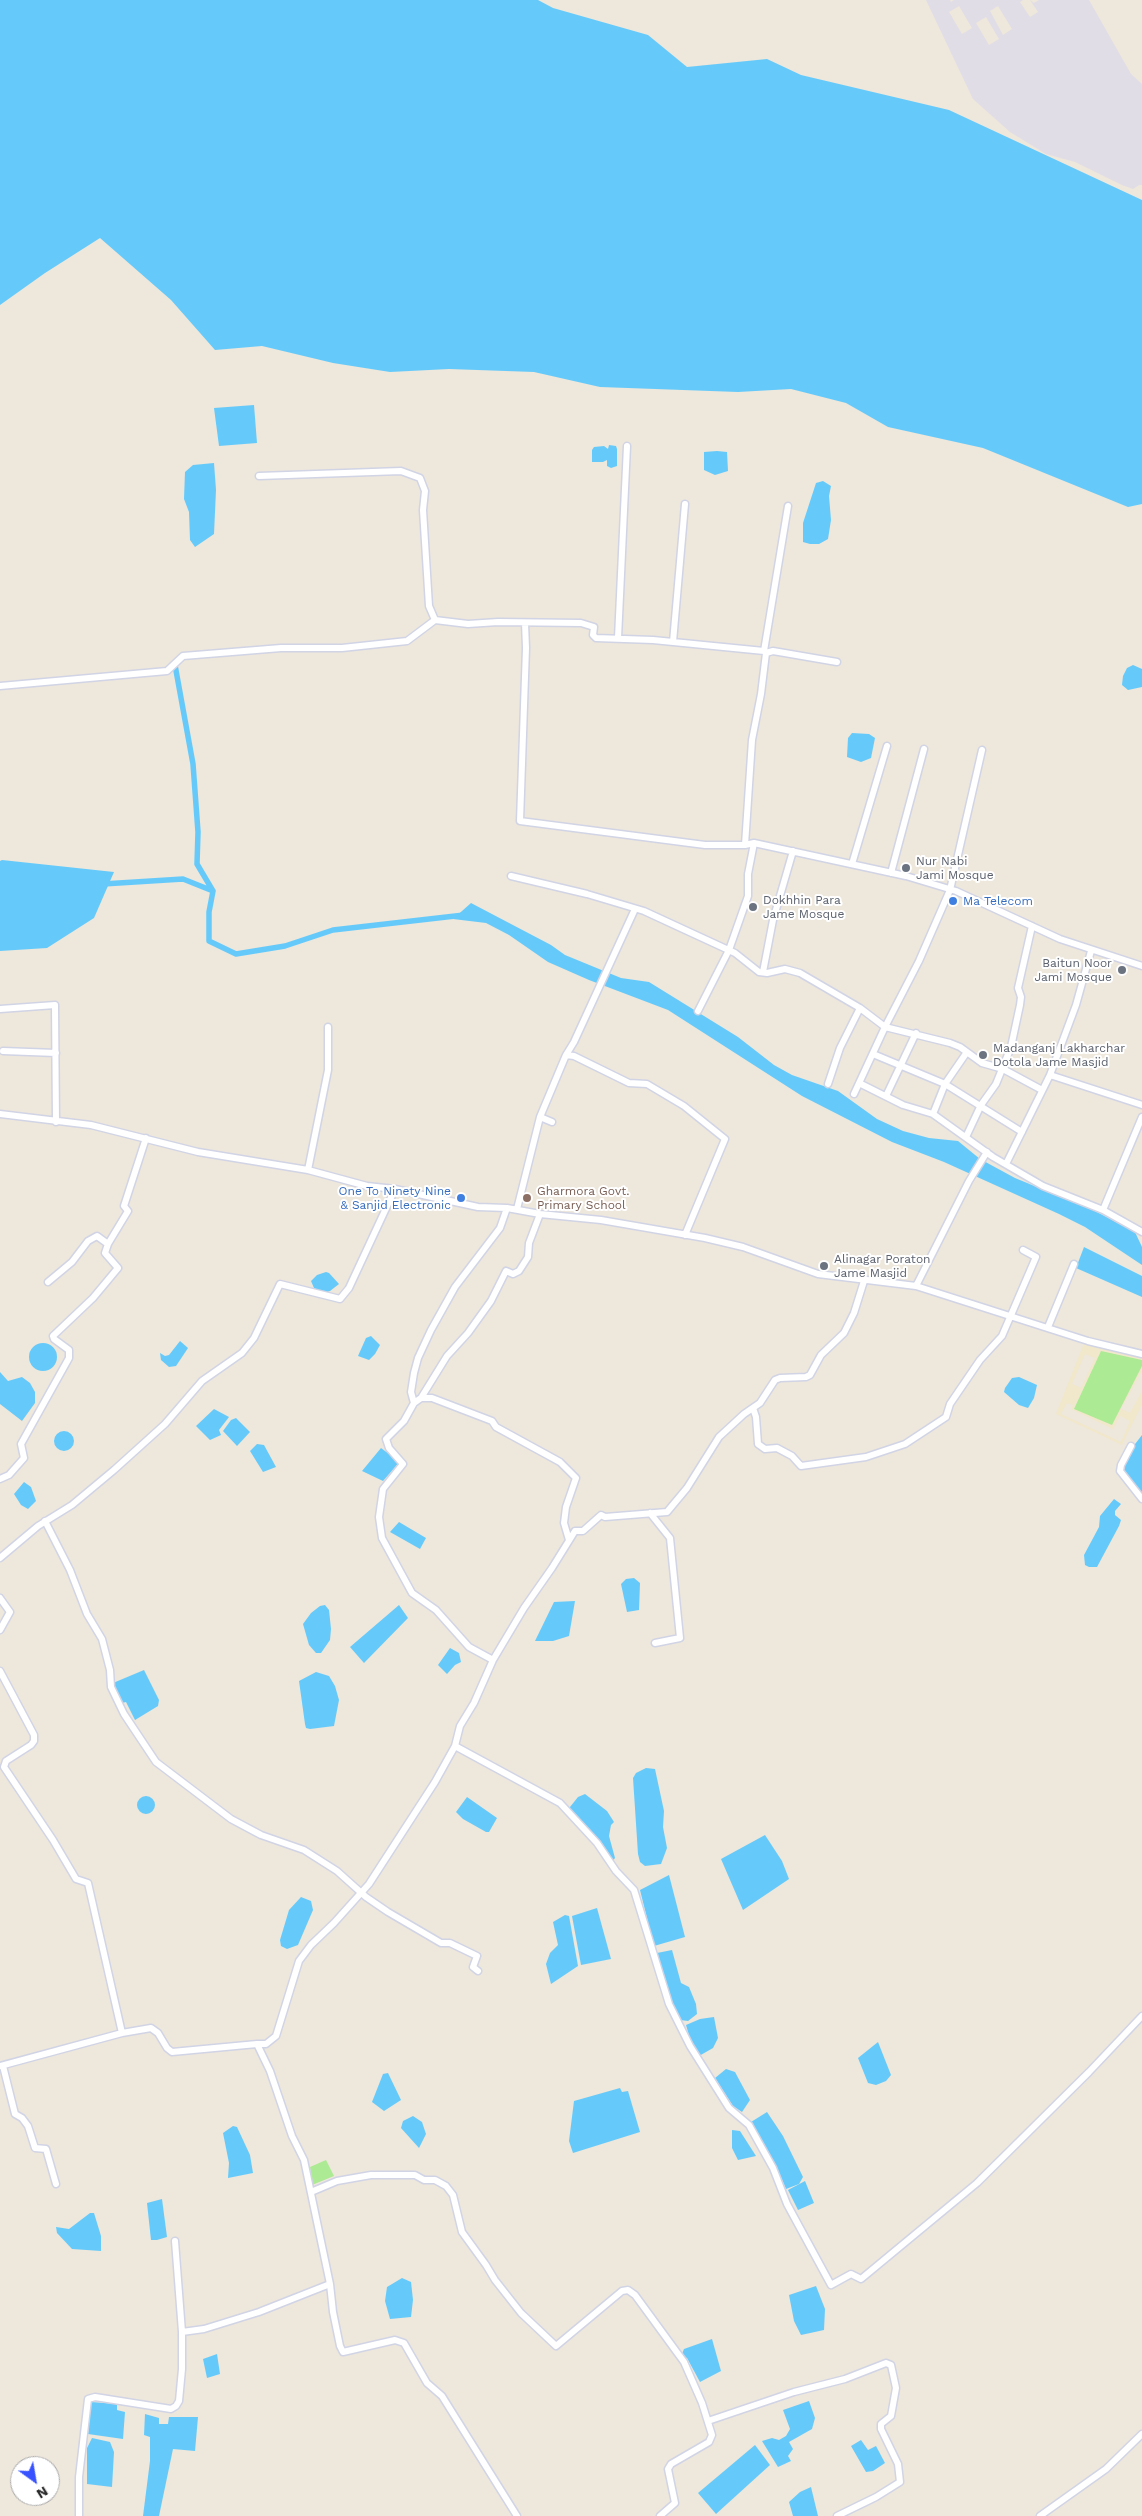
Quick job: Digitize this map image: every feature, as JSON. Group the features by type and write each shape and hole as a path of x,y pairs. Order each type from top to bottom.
{"street":[{"path":"618,638 627,446"},
{"path":"258,476 401,471 420,478 425,491 423,510 429,606 435,620"},
{"path":"673,642 685,504"},
{"path":"745,845 752,740 761,694 765,652 788,506"},
{"path":"0,686 167,671 183,656 281,648 342,648 407,640 435,620 468,624 498,622 581,624 594,627 593,635 596,638 673,642 765,652 773,651 838,662"},
{"path":"525,623 526,657 520,821 618,832 667,842 705,845 745,845 754,843 891,873 950,890 1091,951 1142,966"},
{"path":"852,864 887,746"},
{"path":"891,873 924,749"},
{"path":"854,1094 885,1027 919,962 950,890 982,750"},
{"path":"698,1011 729,950 748,896 748,874 754,843"},
{"path":"763,972 773,920 793,851"},
{"path":"511,876 587,894 635,908 729,950 754,970 763,972 786,969 800,973 860,1008 885,1027 916,1033 950,1043 982,1063 1003,1069 1042,1090"},
{"path":"517,1209 540,1117 566,1055 610,967 635,908"},
{"path":"966,1137 981,1105 1003,1069 1018,1026 1021,997 1018,988 1032,926"},
{"path":"1006,1164 1050,1075 1076,1005 1091,951"},
{"path":"0,1009 55,1005 56,1122"},
{"path":"828,1084 840,1048 860,1008"},
{"path":"308,1170 328,1070 328,1027"},
{"path":"886,1096 916,1033"},
{"path":"3,1051 56,1054"},
{"path":"933,1114 934,1106 945,1084 967,1052"},
{"path":"873,1054 901,1064 945,1084 1022,1132"},
{"path":"566,1055 574,1056 629,1082 648,1084 684,1106 724,1139 685,1235"},
{"path":"1050,1075 1142,1105"},
{"path":"859,1084 904,1105 933,1114 966,1137 986,1154 1043,1186 1103,1210 1142,1232"},
{"path":"0,1114 56,1122 91,1124 198,1152 308,1170 367,1186 395,1189 478,1207 517,1209 540,1214 601,1220 743,1247 818,1274 916,1286 1088,1341 1142,1354"},
{"path":"540,1117 552,1122"},
{"path":"1103,1210 1142,1117"},
{"path":"0,1479 9,1475 24,1458 21,1444 70,1358 69,1350 54,1340 53,1336 93,1298 118,1268 105,1253 108,1244 128,1211 124,1206 146,1138"},
{"path":"916,1286 968,1180 986,1154"},
{"path":"0,1558 45,1521 72,1504 114,1470 165,1424 202,1381 242,1353 254,1338 280,1284 340,1299 348,1288 395,1189"},
{"path":"414,1403 411,1392 414,1374 418,1358 431,1330 455,1288 500,1228 507,1208"},
{"path":"493,1660 470,1647 436,1610 412,1593 382,1538 379,1517 380,1499 383,1489 403,1464 389,1448 386,1439 404,1421 414,1403 421,1398 447,1356 468,1333 491,1301 506,1271 513,1274 519,1271 528,1257 529,1243 540,1214"},
{"path":"48,1282 72,1262 88,1241 96,1236 108,1244"},
{"path":"753,1408 756,1417 758,1444 765,1448 777,1448 792,1456 801,1466 866,1457 905,1444 946,1417 950,1404 980,1360 1002,1336 1012,1317 1036,1257 1023,1250"},
{"path":"1048,1327 1074,1264"},
{"path":"56,2184 46,2149 35,2148 28,2126 22,2118 15,2114 2,2066 122,2033 151,2028 158,2033 167,2048 172,2052 266,2044 276,2036 299,1961 311,1945 362,1892 435,1782 454,1746 460,1726 474,1703 493,1660 524,1608 575,1532 583,1531 598,1516 664,1513 670,1508 687,1488 719,1437 744,1414 760,1403 778,1378 802,1378 810,1375 821,1355 844,1333 854,1313 864,1281"},
{"path":"421,1398 432,1398 492,1421 496,1428 560,1462 576,1478 566,1507 564,1523 569,1540"},
{"path":"1131,1446 1121,1465 1120,1471 1142,1498"},
{"path":"650,1513 670,1538 680,1638 655,1642"},
{"path":"45,1521 66,1562 88,1614 102,1639 110,1670 111,1687 124,1714 156,1762 230,1819 261,1835 304,1850 337,1871 388,1912 441,1943 450,1944 477,1956 473,1968 478,1971"},
{"path":"0,1598 10,1612 0,1630"},
{"path":"0,1671 34,1735 34,1741 31,1745 6,1761 4,1767 6,1774 53,1840 76,1879 88,1883 122,2033"},
{"path":"454,1746 560,1803 597,1843 616,1871 634,1890 669,2004 690,2046 729,2108 749,2125 768,2159 787,2204 830,2285 851,2274 861,2279 977,2183 1089,2072 1142,2016"},
{"path":"257,2044 270,2070 292,2136 304,2160 330,2284 333,2312 343,2352 395,2340 404,2343 427,2383 442,2396 517,2516"},
{"path":"311,2192 337,2181 371,2175 415,2175 424,2180 434,2180 446,2186 453,2195 462,2232 495,2280 521,2313 556,2346 622,2291 628,2290 635,2294 684,2362 695,2382 708,2421 711,2440 671,2464 668,2469 675,2503 660,2516"},
{"path":"79,2516 79,2477 88,2399 95,2397 171,2409 176,2406 179,2400 182,2369 182,2332 176,2240"},
{"path":"182,2332 204,2329 259,2312 330,2284"},
{"path":"708,2421 794,2392 845,2379 886,2363 891,2365 896,2388 891,2416 881,2424 881,2429 898,2464 900,2482 883,2494 838,2516"},
{"path":"1040,2516 1106,2468 1142,2434"}],"shaded area":[{"path":"926,0 950,0 951,2 954,0 1023,0 1020,2 1030,17 1038,12 1030,0 1034,3 1039,0 1089,0 1131,74 1142,84 1142,185 1133,189 1075,162 1046,154 1010,132 973,99","holes":["959,6 972,28 962,34 949,12","998,6 1012,29 1003,35 990,11","986,17 999,39 989,45 976,23"]},
{"path":"1084,1343 1142,1358 1142,1360 1101,1351 1074,1408 1112,1425 1142,1366 1142,1371 1121,1409 1130,1413 1142,1391 1142,1404 1122,1445 1056,1414","holes":["1085,1354 1095,1358 1081,1388 1072,1384","1067,1403 1073,1405 1071,1409 1113,1429 1120,1416 1130,1421 1121,1442 1061,1414"]}],"green space":[{"path":"1101,1351 1142,1360 1142,1366 1112,1425 1074,1409"},
{"path":"326,2160 334,2176 312,2185 310,2167"}],"water":[{"path":"0,0 538,0 553,8 648,35 687,67 767,59 801,75 949,110 1142,200 1142,504 1128,507 983,448 888,427 846,403 791,389 738,392 600,387 534,372 449,369 390,372 333,363 262,346 215,350 171,300 100,238 45,273 0,305"},
{"path":"254,405 257,443 219,446 214,408"},
{"path":"609,445 616,446 617,466 611,468 607,466 607,460 592,462 592,450 594,447 604,446 608,449"},
{"path":"704,452 727,452 728,471 715,475 704,470"},
{"path":"214,463 216,490 214,534 195,547 190,540 189,512 184,499 185,472 193,465"},
{"path":"823,481 831,486 829,496 831,520 828,539 819,544 810,544 803,542 803,523 816,483"},
{"path":"1133,665 1142,669 1142,687 1128,690 1122,685 1123,676 1127,668"},
{"path":"852,733 869,734 875,738 871,758 861,762 847,757 848,738"},
{"path":"0,861 114,872 94,918 47,948 0,951"},
{"path":"471,903 551,945 565,955 621,978 649,982 738,1037 774,1065 792,1075 838,1091 877,1119 903,1131 929,1138 958,1141 980,1159 1015,1178 1095,1211 1135,1232 1142,1247 1142,1265 1085,1227 1059,1214 944,1162 892,1142 802,1096 668,1010 548,962 509,935 486,923 453,919"},
{"path":"1084,1247 1142,1276 1142,1297 1076,1268"},
{"path":"326,1272 339,1284 324,1293 314,1288 311,1281 317,1275"},
{"path":"371,1336 380,1345 369,1360 358,1356 366,1338"},
{"path":"180,1341 188,1348 176,1366 169,1367 161,1360 160,1353 165,1356 169,1355"},
{"path":"43,1343 53,1347 57,1357 53,1367 43,1371 33,1367 29,1357 33,1347"},
{"path":"0,1372 8,1381 22,1377 30,1383 35,1392 35,1403 22,1421 0,1404"},
{"path":"1019,1377 1037,1385 1034,1398 1028,1408 1019,1405 1004,1392 1012,1378"},
{"path":"214,1409 229,1417 219,1430 221,1435 210,1440 196,1426"},
{"path":"236,1418 250,1432 237,1446 223,1431 231,1420"},
{"path":"64,1431 71,1434 74,1441 71,1448 64,1451 57,1448 54,1441 57,1434"},
{"path":"1142,1435 1142,1496 1121,1470 1132,1448"},
{"path":"257,1444 264,1445 276,1467 263,1472 250,1451"},
{"path":"381,1448 397,1460 397,1465 383,1481 362,1471"},
{"path":"24,1482 31,1487 36,1501 28,1509 21,1505 14,1494"},
{"path":"1114,1499 1121,1504 1115,1511 1115,1515 1121,1520 1119,1526 1097,1567 1089,1567 1085,1565 1084,1555 1099,1527 1100,1516"},
{"path":"399,1522 426,1538 420,1549 390,1532"},
{"path":"634,1578 640,1583 639,1610 627,1612 621,1584 626,1579"},
{"path":"575,1601 569,1636 553,1641 535,1641 554,1602"},
{"path":"325,1605 329,1610 330,1640 321,1653 316,1653 309,1645 303,1624 311,1613 320,1606"},
{"path":"399,1605 408,1618 364,1663 350,1647"},
{"path":"450,1648 459,1653 461,1662 455,1665 447,1674 438,1665"},
{"path":"144,1670 159,1700 158,1706 135,1720 126,1702 122,1703 117,1696 113,1683"},
{"path":"316,1672 329,1676 335,1686 339,1700 334,1726 310,1729 306,1728 305,1724 299,1681"},
{"path":"646,1768 655,1769 664,1811 663,1827 667,1848 661,1864 645,1866 640,1862 638,1854 633,1778 636,1773"},
{"path":"585,1794 607,1811 614,1822 611,1825 609,1836 615,1858 611,1863 570,1811 570,1807 578,1797"},
{"path":"142,1796 150,1796 155,1801 153,1812 142,1814 137,1809 137,1801"},
{"path":"467,1797 497,1818 489,1832 463,1819 456,1812"},
{"path":"765,1835 782,1861 789,1879 743,1910 721,1859"},
{"path":"669,1875 685,1937 654,1946 640,1890"},
{"path":"301,1897 311,1901 313,1910 298,1945 287,1949 281,1946 280,1940 289,1910"},
{"path":"597,1908 611,1959 581,1965 572,1916"},
{"path":"565,1915 569,1916 578,1966 551,1984 546,1964 550,1953 558,1945 553,1922"},
{"path":"672,1950 681,1983 689,1987 696,2004 697,2014 688,2021 680,2020 669,1998 657,1953"},
{"path":"714,2017 718,2038 713,2048 699,2056 692,2046 686,2025 700,2019"},
{"path":"878,2042 891,2075 886,2081 876,2085 868,2083 858,2058"},
{"path":"726,2069 735,2072 750,2100 742,2112 733,2106 715,2078"},
{"path":"388,2073 401,2100 384,2111 372,2102 383,2074"},
{"path":"620,2088 622,2092 628,2091 640,2132 573,2153 569,2141 574,2101"},
{"path":"767,2112 783,2136 803,2177 799,2184 786,2189 777,2168 751,2122"},
{"path":"413,2116 422,2122 426,2134 419,2148 401,2128 403,2121"},
{"path":"233,2126 237,2127 250,2155 253,2173 228,2178 229,2163 223,2133"},
{"path":"732,2130 740,2131 756,2156 738,2160 732,2148"},
{"path":"805,2181 814,2203 798,2210 788,2190"},
{"path":"162,2199 167,2237 151,2240 147,2203"},
{"path":"90,2213 94,2213 101,2236 101,2251 72,2249 57,2233 56,2227 69,2229"},
{"path":"402,2278 411,2282 413,2300 411,2317 390,2319 385,2301 387,2287"},
{"path":"816,2286 825,2309 824,2330 801,2335 794,2321 789,2295"},
{"path":"712,2339 721,2371 700,2382 687,2358 681,2356 684,2349"},
{"path":"217,2354 220,2374 207,2378 203,2359"},
{"path":"809,2401 815,2418 812,2429 789,2442 793,2449 788,2456 791,2461 778,2467 762,2441 772,2438 779,2440 786,2436 790,2429 783,2410"},
{"path":"91,2402 117,2404 117,2410 125,2412 123,2439 88,2434"},
{"path":"145,2414 159,2418 159,2424 168,2424 169,2417 198,2417 195,2451 173,2449 159,2516 143,2516 150,2461 150,2437 144,2435"},
{"path":"92,2438 110,2442 114,2452 112,2487 87,2484 87,2448"},
{"path":"861,2440 868,2450 876,2446 885,2463 873,2471 866,2472 851,2446"},
{"path":"755,2445 770,2465 716,2514 698,2493"},
{"path":"811,2487 818,2516 793,2516 789,2502 800,2492"}],"waterway":[{"path":"175,665 193,764 198,832 197,864 213,891 209,912 209,941 236,954 285,946 333,930 464,915"},
{"path":"103,884 183,879 213,891"}],"place":[{"name":"Nur Nabi Jami Mosque","path":"906,868"},
{"name":"Ma Telecom","path":"953,901"},
{"name":"Dokhhin Para Jame Mosque","path":"753,907"},
{"name":"Baitun Noor Jami Mosque","path":"1122,970"},
{"name":"Madanganj Lakharchar Dotola Jame Masjid","path":"983,1055"},
{"name":"One To Ninety Nine & Sanjid Electronic","path":"461,1198"},
{"name":"Gharmora Govt. Primary School","path":"527,1198"},
{"name":"Alinagar Poraton Jame Masjid","path":"824,1266"}]}
